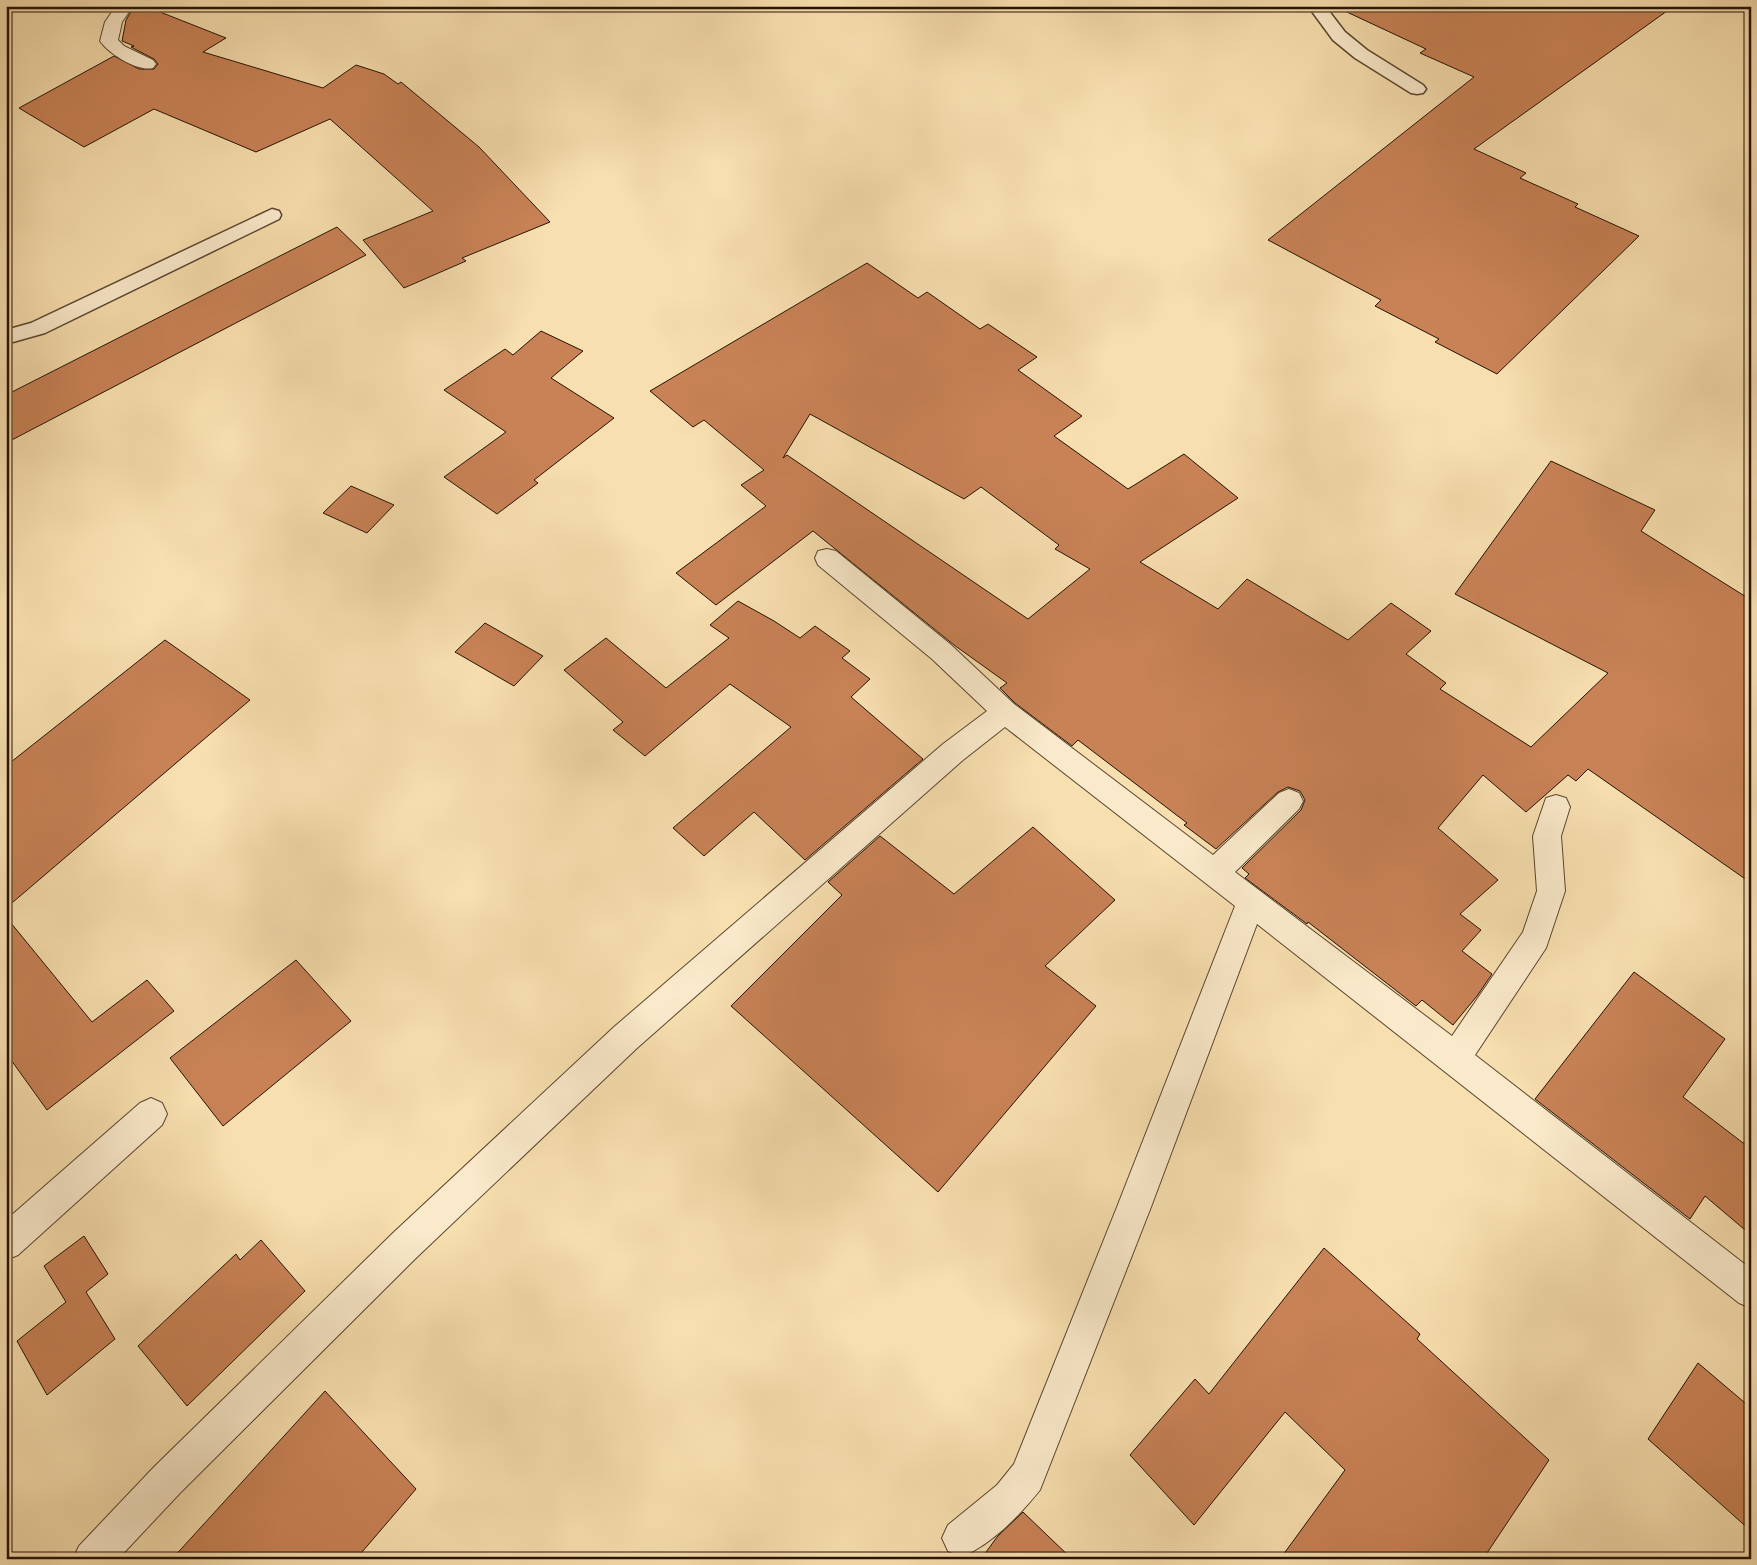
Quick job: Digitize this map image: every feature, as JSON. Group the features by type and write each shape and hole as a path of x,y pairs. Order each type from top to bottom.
{"street":[{"path":"125,6 109,31 109,41 118,50 147,64"},
{"path":"827,558 944,653 978,683 1005,712 1455,1058 1751,1291"},
{"path":"92,1559 167,1480 404,1245 625,1038 953,752 1005,712"},
{"path":"1214,873 1289,801"},
{"path":"1455,1058 1536,938 1551,891 1547,836 1556,807"},
{"path":"961,1538 1010,1498 1027,1477 1134,1207 1251,902"},
{"path":"6,1243 151,1114"}],"lane":[{"path":"1316,6 1339,36 1362,54 1417,89"},
{"path":"6,333 13,335 38,328 272,215"}],"building":[{"path":"1334,6 1674,6 1474,149 1526,173 1520,178 1578,204 1575,207 1639,236 1497,374 1435,342 1439,339 1375,306 1381,300 1268,240 1474,77 1420,53 1426,49"},
{"path":"150,8 226,38 203,52 323,88 356,65 384,74 398,84 401,82 479,147 550,222 462,258 466,261 404,288 363,240 433,211 330,119 256,152 154,109 84,147 19,108 114,56 139,69 154,69 158,64 154,59 131,47 134,46 122,41 126,20 132,10"},
{"path":"337,227 366,255 6,443 6,395"},
{"path":"867,263 918,298 927,292 980,329 988,324 1037,357 1018,370 1082,416 1054,436 1128,489 1184,454 1238,498 1140,562 1218,609 1247,579 1348,640 1391,603 1431,631 1406,654 1446,683 1440,689 1531,747 1608,673 1455,594 1551,461 1655,510 1641,531 1751,600 1751,883 1588,769 1576,781 1568,775 1526,812 1483,775 1438,828 1498,880 1460,914 1481,930 1462,951 1492,974 1453,1025 1422,1000 1416,1006 1308,922 1307,924 1245,878 1249,874 1242,868 1301,810 1305,800 1300,791 1288,787 1278,792 1216,849 1184,825 1187,823 1078,740 1072,746 1015,703 1000,688 1007,683 954,645 813,531 716,605 676,573 766,506 741,485 764,470 704,420 693,427 650,391","holes":["810,414 964,499 981,487 1059,545 1055,549 1090,569 1028,619 787,455 783,458"]},
{"path":"541,331 583,351 551,378 614,418 534,480 538,483 497,514 444,477 506,432 444,390 505,349 513,355"},
{"path":"351,486 394,505 367,533 323,513"},
{"path":"738,601 800,638 815,626 850,651 842,658 870,679 851,697 923,759 805,860 754,812 704,856 673,828 791,727 730,684 645,756 613,730 623,722 564,670 606,638 666,688 729,638 710,625"},
{"path":"485,623 543,656 514,686 455,652"},
{"path":"165,640 250,700 6,908 6,766"},
{"path":"1033,827 1115,900 1045,966 1096,1006 938,1192 731,1006 842,895 828,882 880,836 954,894"},
{"path":"6,917 92,1022 147,980 174,1011 47,1110 6,1053"},
{"path":"296,960 351,1021 223,1126 170,1058"},
{"path":"1634,972 1725,1039 1683,1097 1751,1149 1751,1235 1705,1196 1690,1219 1535,1099"},
{"path":"84,1236 108,1274 86,1292 115,1339 47,1395 17,1341 66,1302 44,1266"},
{"path":"261,1240 305,1291 187,1406 138,1346 236,1254 240,1260"},
{"path":"1324,1248 1420,1334 1417,1339 1549,1460 1483,1559 1280,1559 1345,1470 1285,1412 1194,1525 1130,1455 1195,1379 1209,1394"},
{"path":"1698,1363 1751,1408 1751,1531 1648,1439"},
{"path":"325,1391 416,1489 356,1559 172,1559"},
{"path":"1023,1512 1072,1559 981,1559 997,1537"}]}
